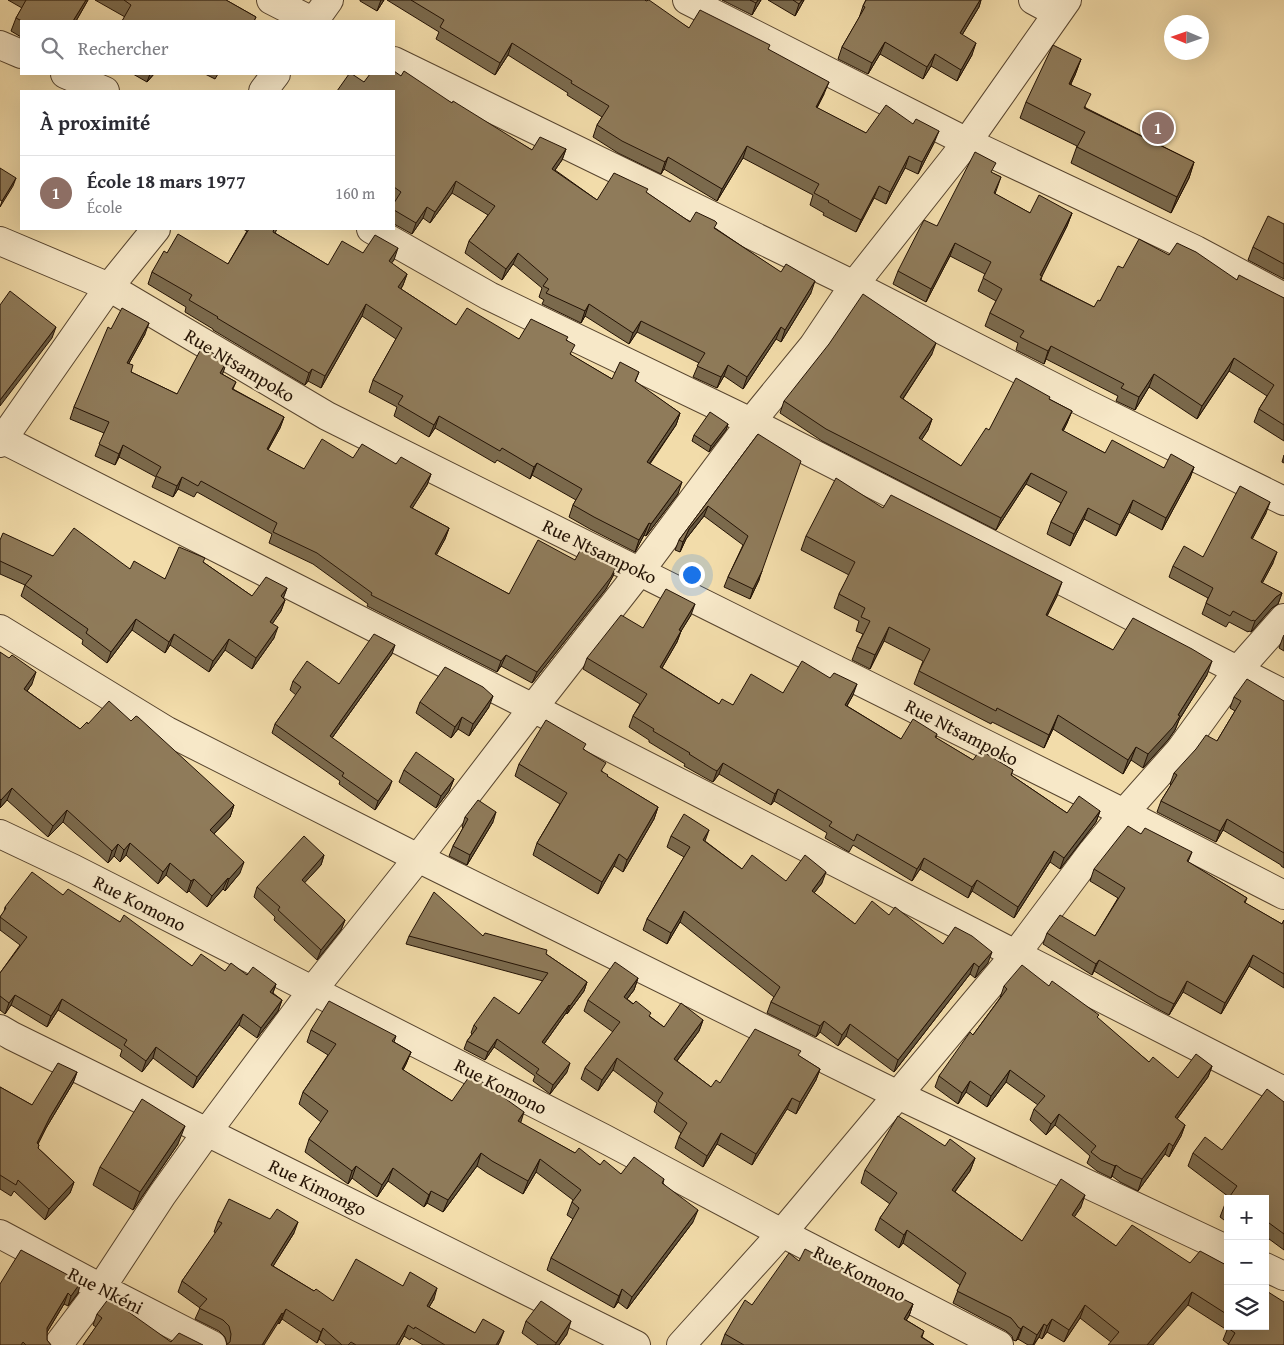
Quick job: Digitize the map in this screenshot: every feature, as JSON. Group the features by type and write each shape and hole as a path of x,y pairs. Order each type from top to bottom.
{"street":[{"path":"271,0 311,20"},
{"path":"314,20 330,0"},
{"path":"687,0 967,142 1196,250 1284,296"},
{"path":"58,1345 100,1288 207,1132 312,991 418,858 640,571 751,422 814,346 854,285 967,142 1062,6 1033,0"},
{"path":"0,45 20,54"},
{"path":"395,61 854,285 1284,502"},
{"path":"67,75 103,90"},
{"path":"264,90 275,75"},
{"path":"155,230 109,287 1,440 533,708 1284,1091"},
{"path":"373,230 489,296 751,422 1284,694"},
{"name":"Rue Ntsampoko","path":"0,241 109,287 327,416 1124,813 1284,895"},
{"path":"680,1345 782,1233 1015,955 1124,813 1180,750 1238,670 1284,618"},
{"path":"0,629 167,731 418,858 898,1095 1224,1248"},
{"name":"Rue Komono","path":"0,834 74,869 604,1138 782,1233 999,1345"},
{"name":"Rue Kimongo","path":"0,1029 636,1345"},
{"name":"Rue Nkéni","path":"0,1234 212,1345"},
{"path":"1269,1269 1284,1276"}],"building":[{"path":"26,0 86,0 74,20 20,20 16,18"},
{"path":"124,0 226,0 256,17 254,20 123,20 131,5"},
{"path":"411,0 649,0 689,28 700,10 770,45 768,49 829,82 816,107 866,133 886,105 913,124 916,119 939,131 922,162 909,156 890,192 879,186 861,220 814,193 819,184 747,146 722,189 668,157 665,162 622,141 597,125 609,106 512,43 500,63 440,27 444,20"},
{"path":"793,0 802,0 799,4"},
{"path":"866,0 980,0 960,33 976,43 961,70 935,54 927,67 885,42 872,63 842,47 865,7 863,6"},
{"path":"1053,45 1081,59 1069,84 1091,94 1084,108 1194,162 1177,197 1077,147 1085,132 1026,102"},
{"path":"404,71 452,103 453,101 532,150 540,137 566,149 552,169 597,200 614,173 648,189 646,192 690,222 696,212 715,221 717,223 714,228 781,272 786,264 815,281 785,330 781,327 747,377 728,365 721,377 697,366 705,353 641,321 633,333 589,304 585,311 546,293 549,289 543,286 548,279 518,253 506,269 469,241 495,206 456,181 435,212 427,207 416,223 395,211 395,201 401,192 395,188 395,90 338,90 348,75 354,75 364,82 369,75 395,75 395,72 401,76"},
{"path":"975,152 996,163 991,172 1001,177 994,193 1030,213 1039,195 1072,213 1040,275 1042,276 1040,280 1094,307 1098,300 1100,301 1118,266 1123,268 1139,239 1169,255 1177,243 1196,252 1237,280 1239,275 1284,298 1284,425 1259,409 1274,385 1234,358 1202,406 1154,374 1139,397 1121,388 1124,384 1051,346 1048,351 1020,337 1024,331 990,313 1002,289 983,278 991,262 955,243 931,289 898,271 924,220 937,226"},
{"path":"0,168 16,178 2,201 0,200"},
{"path":"1268,216 1284,224 1284,264 1253,247"},
{"path":"248,230 274,230 273,232 328,265 342,241 363,253 375,235 398,248 389,261 407,274 398,287 456,325 467,308 519,339 531,319 568,337 566,340 575,345 570,354 612,379 620,362 639,372 635,381 680,413 647,462 682,482 651,524 649,523 639,540 573,505 582,489 537,463 534,467 502,448 500,451 439,416 434,425 398,404 403,396 373,380 402,328 366,304 325,376 312,369 309,373 217,318 189,300 192,295 152,272 164,251 167,253 178,234 228,264"},
{"path":"10,291 56,327 0,400 0,305"},
{"path":"863,294 936,343 900,397 932,419 919,438 961,466 986,428 989,430 1016,378 1072,411 1062,430 1105,453 1112,440 1164,468 1171,454 1194,467 1166,518 1133,500 1120,525 1088,508 1074,534 1051,522 1067,492 1031,473 1001,518 826,429 784,401 829,344"},
{"path":"122,308 149,323 127,363 133,365 131,372 177,394 202,347 227,361 220,373 236,382 232,389 284,417 267,449 304,469 322,439 353,458 362,444 396,464 401,457 431,474 410,507 449,528 435,554 509,594 538,540 575,560 582,547 617,565 611,577 537,672 506,655 501,661 371,595 372,593 317,553 273,532 277,523 201,481 198,486 182,477 177,486 156,476 161,467 123,445 119,454 99,444 109,422 74,407 108,327 111,329"},
{"path":"710,412 728,424 711,446 694,435"},
{"path":"758,434 801,461 762,571 753,589 728,577 748,536 708,506 689,529 683,542 679,540"},
{"path":"836,478 883,508 891,495 1062,582 1046,615 1113,650 1133,618 1212,661 1178,715 1180,716 1173,727 1148,754 1136,747 1128,760 1058,715 1049,735 997,708 996,711 919,671 930,649 889,627 875,655 857,647 870,621 861,617 865,608 839,594 855,562 806,536"},
{"path":"1240,486 1270,502 1251,538 1277,552 1261,582 1282,593 1276,597 1255,621 1233,611 1230,616 1206,603 1213,588 1173,566 1184,546 1203,557"},
{"path":"74,528 130,569 134,561 165,579 179,547 205,558 203,562 252,596 266,577 287,588 281,596 285,600 270,622 278,627 256,658 229,639 213,661 174,634 169,642 136,619 111,652 86,633 88,629 25,585 32,576 0,561 0,540 3,533 53,556"},
{"path":"666,589 695,604 660,667 719,704 722,699 733,705 751,674 783,693 802,661 830,678 834,673 857,684 845,705 901,739 913,719 937,734 935,737 973,760 980,750 1013,770 1011,775 1067,813 1079,796 1100,811 1064,858 1054,851 1018,907 977,880 972,887 924,858 917,869 857,834 854,841 829,826 832,822 778,789 775,794 723,763 717,771 713,769 633,716 647,694 587,658 621,615 643,628"},
{"path":"374,634 395,645 330,736 392,781 378,801 342,776 344,773 275,724 301,687 293,681 307,661 339,684"},
{"path":"0,652 9,658 12,655 36,672 24,689 80,729 87,722 88,724 109,701 131,721 136,716 138,717 234,805 210,830 244,862 212,896 194,879 191,881 170,863 163,872 130,843 124,850 118,844 112,851 67,810 53,826 12,788 0,799"},
{"path":"445,667 483,687 493,696 473,724 462,717 455,727 420,702"},
{"path":"1247,679 1284,701 1284,853 1227,819 1220,831 1161,801 1177,775 1174,773 1206,735 1217,741 1241,701 1234,697"},
{"path":"546,720 586,744 583,749 606,763 601,771 607,776 658,807 627,860 619,854 602,882 537,843 567,793 519,764"},
{"path":"416,752 454,779 441,796 404,770"},
{"path":"478,800 496,812 470,855 453,846 468,819 465,817"},
{"path":"684,814 709,830 703,840 742,869 752,855 786,881 805,855 826,872 812,891 855,924 872,901 889,915 895,907 943,944 955,927 972,936 992,952 979,967 974,963 898,1060 850,1024 842,1035 824,1021 820,1026 771,1002 780,987 684,911 671,933 647,919 690,847 671,836"},
{"path":"1128,826 1141,834 1145,828 1192,852 1187,861 1247,898 1244,902 1282,924 1284,920 1284,974 1253,955 1225,1003 1187,981 1174,1004 1099,960 1096,964 1047,933 1060,915 1095,936 1125,888 1094,869"},
{"path":"304,836 324,855 302,880 345,920 321,950 278,910 280,907 257,887"},
{"path":"32,872 63,895 68,889 120,922 124,915 192,966 201,954 225,971 231,963 247,975 253,967 276,984 270,992 282,1000 261,1028 243,1014 197,1077 156,1047 146,1061 124,1045 127,1040 62,999 51,1016 15,995 9,1003 0,996 0,973 27,937 0,917 5,907"},
{"path":"434,892 483,936 485,933 547,950 546,954 587,982 542,1042 570,1063 553,1085 536,1073 539,1069 497,1039 488,1052 467,1041 477,1028 474,1025 494,997 519,1014 548,973 409,936"},
{"path":"615,962 638,978 624,997 633,1004 636,1001 651,1013 649,1016 664,1027 681,1003 703,1020 674,1059 711,1087 716,1080 720,1083 755,1029 801,1051 798,1055 820,1069 800,1102 792,1098 756,1154 721,1133 707,1156 679,1137 687,1123 658,1101 663,1093 617,1058 602,1080 585,1068 620,1022 588,1000"},
{"path":"1022,965 1049,986 1052,981 1099,1015 1097,1017 1149,1062 1153,1057 1178,1078 1196,1054 1212,1066 1175,1117 1185,1125 1173,1146 1169,1143 1142,1179 1116,1165 1101,1160 1091,1152 1096,1146 1059,1114 1051,1124 1034,1109 1045,1096 1010,1070 991,1096 970,1081 962,1093 939,1076 970,1032 973,1035 1007,989 1004,986"},
{"path":"329,1001 396,1036 392,1041 411,1052 402,1069 452,1101 471,1074 524,1112 518,1121 575,1153 579,1148 600,1165 604,1160 621,1174 634,1157 664,1179 662,1183 698,1210 632,1297 622,1289 619,1296 551,1258 579,1208 572,1202 581,1190 540,1159 528,1181 481,1153 448,1200 431,1191 429,1195 393,1168 382,1185 356,1166 352,1171 309,1139 328,1111 303,1092 336,1044 311,1030"},
{"path":"58,1063 77,1072 37,1143 39,1145 38,1148 74,1182 49,1209 18,1180 16,1185 0,1175 0,1087 32,1105"},
{"path":"1267,1089 1284,1102 1284,1234 1269,1223 1269,1195 1231,1195 1237,1186 1193,1153 1205,1137 1222,1150"},
{"path":"142,1099 185,1126 140,1192 100,1167"},
{"path":"898,1116 945,1146 950,1139 975,1158 952,1190 1022,1241 1061,1179 1085,1195 1072,1215 1116,1246 1132,1225 1190,1263 1200,1251 1224,1264 1224,1312 1192,1292 1147,1345 1108,1345 1119,1332 1085,1305 1069,1330 1052,1319 1047,1326 1044,1324 1037,1335 1023,1326 1021,1329 1011,1318 957,1291 966,1273 907,1230 904,1235 880,1218 897,1193 865,1170"},
{"path":"229,1199 270,1219 277,1209 298,1222 271,1265 314,1291 316,1289 333,1301 356,1259 403,1286 410,1272 437,1288 427,1306 475,1333 483,1319 504,1331 496,1345 445,1345 415,1327 414,1329 408,1325 396,1345 356,1345 351,1342 348,1345 342,1345 323,1328 321,1332 286,1309 262,1345 226,1345 230,1342 229,1326 223,1320 199,1308 207,1299 182,1281 222,1223 218,1221"},
{"path":"805,1249 913,1304 904,1319 924,1331 921,1337 934,1345 744,1345 725,1334 745,1300 752,1305 789,1253 799,1261"},
{"path":"21,1250 81,1282 71,1296 68,1293 47,1328 47,1340 51,1345 26,1345 23,1342 21,1345 0,1345 0,1284"},
{"path":"1269,1293 1284,1302 1284,1345 1228,1345 1235,1333 1231,1330 1269,1330"},
{"path":"109,1298 171,1342 179,1333 203,1345 83,1345 102,1318 97,1314"},
{"path":"541,1301 571,1321 556,1343 526,1321"}],"place":[{"name":"École 18 mars 1977","path":"1158,128"}]}
